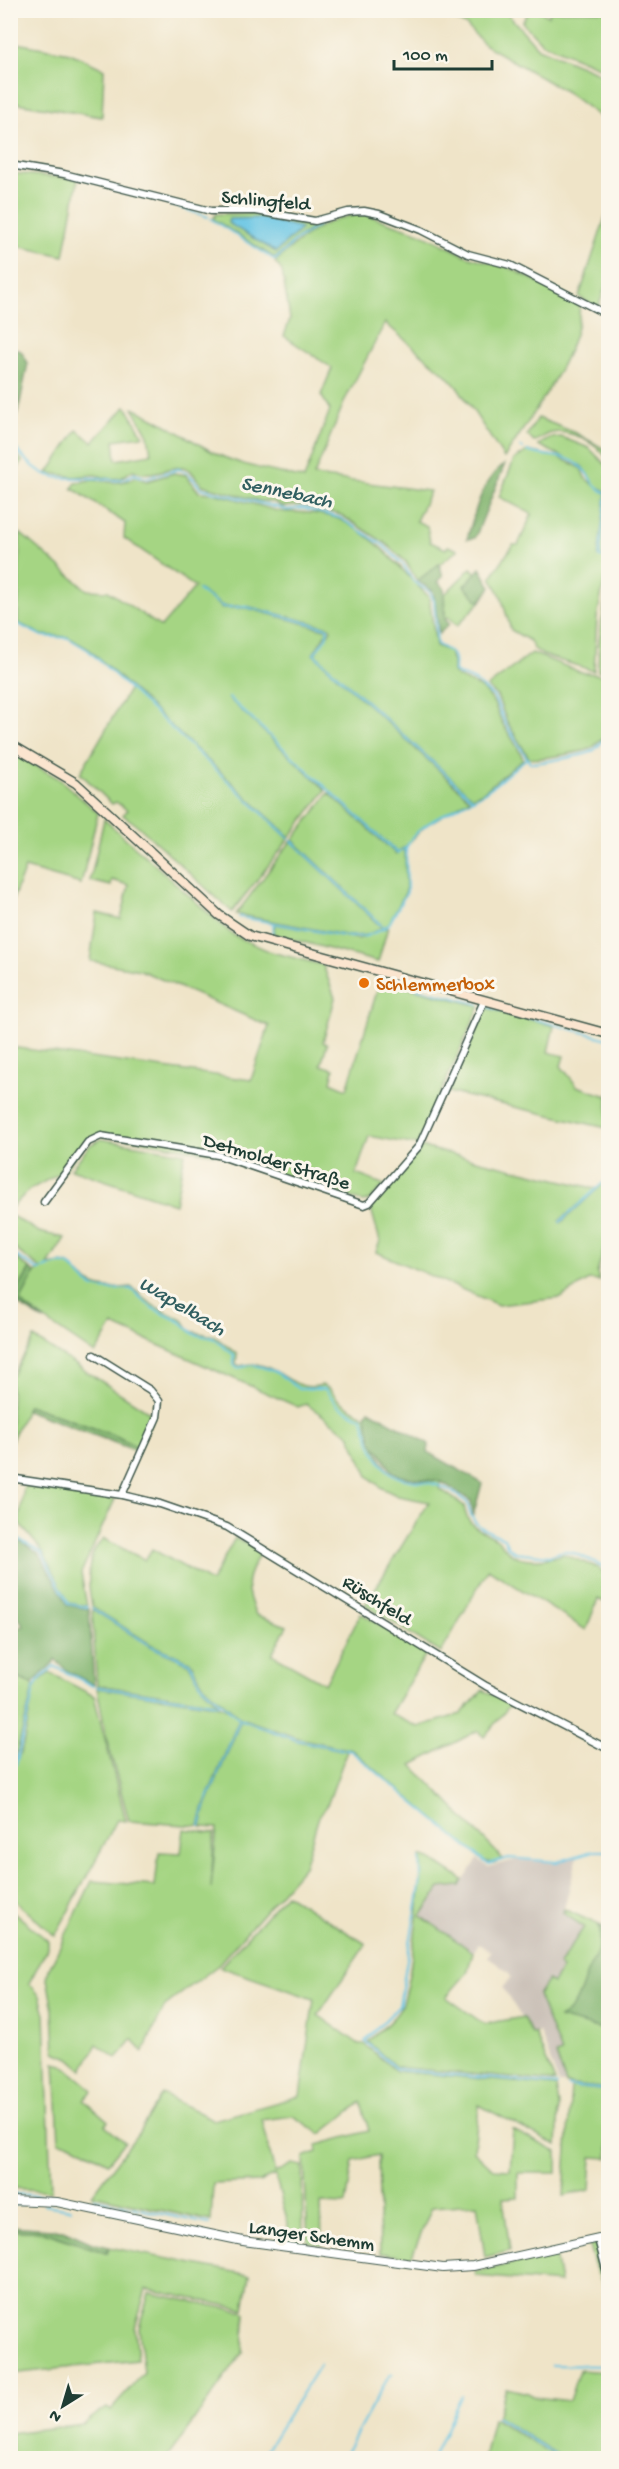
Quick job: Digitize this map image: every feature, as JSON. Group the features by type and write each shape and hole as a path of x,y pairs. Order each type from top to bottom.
{"main road":[{"path":"10,744 76,783 219,915 250,936 609,1034"}],"street":[{"name":"Schlingfeld","path":"10,165 64,174 211,211 256,211 315,221 348,212 364,211 379,214 421,230 468,254 510,265 609,315"},
{"name":"Detmolder Straße","path":"44,1203 88,1142 101,1136 218,1155 364,1205 369,1203 419,1146 484,1001"},
{"path":"94,1355 150,1390 159,1401 157,1417 122,1495"},
{"name":"Rüschfeld","path":"10,1478 122,1495 160,1504 246,1536 486,1686 609,1749"},
{"name":"Langer Schemm","path":"10,2200 57,2202 243,2241 443,2268 473,2266 609,2236"},
{"path":"598,2239 608,2274"}],"shaded area":[{"path":"578,1855 563,1913 584,1927 558,1965 562,1969 553,1983 561,2053 556,2056 566,2084 559,2084 540,2032 532,2034 503,1988 511,1977 508,1972 488,1957 491,1952 479,1944 473,1952 421,1916 440,1887 460,1886 478,1859 488,1867 516,1860 557,1863"}],"green space":[{"path":"530,10 540,11 548,16 551,11 608,11 608,71 542,43 522,22"},
{"path":"435,11 505,11 538,48 608,77 608,123 568,93 485,45 466,25"},
{"path":"11,42 70,53 104,69 102,117 11,102"},
{"path":"11,173 78,179 64,256 12,245 11,252"},
{"path":"608,209 608,279 598,308 579,297"},
{"path":"253,213 317,224 275,258 213,219 216,214","holes":["301,228 276,252 245,233"]},
{"path":"364,214 420,233 467,256 510,268 579,304 578,321 573,340 564,361 504,458 459,389 445,374 385,323 345,400 314,476 430,491 416,521 427,526 430,542 446,549 448,546 458,550 417,581 406,562 385,543 341,515 303,505 282,507 274,502 259,501 202,485 190,470 183,467 152,473 133,470 121,478 111,479 95,475 75,477 48,473 77,430 93,442 126,406 143,436 114,440 116,460 151,454 148,435 133,408 222,456 304,479 330,410 321,395 332,368 284,336 290,319 282,271 275,262 305,236 326,223"},
{"path":"11,347 21,351 28,363 18,412 11,427"},
{"path":"538,418 576,433 608,451 608,460 591,443 567,433 550,434 534,442 527,435"},
{"path":"561,437 589,448 608,467 608,492 595,486 582,466 538,445 551,438"},
{"path":"13,451 22,461 14,476 13,620 11,619 10,452"},
{"path":"527,451 558,457 581,468 585,478 606,494 598,557 608,559 608,562 597,617 594,671 543,655 533,648 530,641 511,630 501,596 491,577 513,545 518,545 532,514 499,497 514,460"},
{"path":"505,464 475,538 467,539 476,508 485,488 490,479"},
{"path":"174,473 186,475 199,492 222,495 278,511 314,513 339,519 353,526 377,544 429,597 436,646 449,651 453,662 453,673 487,693 523,759 483,792 472,797 315,654 331,629 329,627 247,606 223,606 198,589 222,608 247,608 328,630 313,654 470,799 426,825 397,852 228,698 326,790 290,837 89,649 68,637 42,635 18,623 20,533 87,590 108,591 161,627 195,587 124,538 125,523 72,488 76,483 89,480 120,482 135,477 147,481"},
{"path":"608,492 608,557 600,556"},
{"path":"439,564 443,576 438,582 444,588 445,619 449,624 439,634 433,591 417,581"},
{"path":"471,568 476,573 464,586 480,602 457,626 448,617 445,619 444,595"},
{"path":"480,568 491,587 480,602 464,586"},
{"path":"608,584 608,671 598,671 599,640"},
{"path":"532,653 580,672 608,676 608,733 595,746 568,754 529,758 507,722 497,696 487,687"},
{"path":"130,688 289,839 232,912 137,825 123,815 127,810 116,802 112,804 80,773"},
{"path":"11,752 58,778 98,813 81,884 25,868 11,904"},
{"path":"329,793 396,854 405,849 406,891 389,924 384,927 293,840"},
{"path":"104,819 233,935 271,952 323,965 335,998 323,1042 327,1044 321,1065 334,1069 331,1082 347,1089 378,988 395,984 480,1006 417,1145 369,1136 356,1174 385,1185 368,1201 363,1202 311,1183 286,1178 228,1156 101,1134 86,1141 64,1171 29,1190 11,1208 11,1047 251,1080 269,1026 140,970 90,961 97,913 121,919 129,885 112,880 111,886 90,881"},
{"path":"291,841 382,928 367,935 350,936 236,914"},
{"path":"275,924 358,939 388,927 378,962 273,934"},
{"path":"487,1008 554,1026 548,1052 564,1056 561,1066 577,1086 607,1096 608,1093 607,1128 448,1092"},
{"path":"101,1139 185,1153 175,1204 71,1169 90,1145"},
{"path":"422,1147 597,1189 559,1221 561,1223 604,1183 608,1186 608,1235 597,1273 600,1281 589,1280 560,1298 498,1305 376,1252 380,1241 370,1205 383,1194"},
{"path":"10,1215 39,1232 65,1238 48,1265 64,1263 72,1267 88,1282 104,1288 131,1287 154,1306 183,1320 190,1331 214,1336 237,1354 236,1364 240,1366 253,1364 264,1366 301,1385 311,1387 322,1385 330,1389 339,1401 366,1417 376,1451 392,1473 415,1480 442,1482 439,1488 464,1506 472,1524 498,1540 514,1555 535,1559 563,1554 599,1568 608,1578 608,1604 598,1599 586,1630 488,1569 441,1653 365,1605 429,1502 398,1496 382,1488 368,1476 349,1434 306,1404 298,1407 113,1325 95,1354 19,1302 35,1273 41,1269 11,1246"},
{"path":"10,1254 30,1269 19,1289 14,1285 11,1287"},
{"path":"30,1269 35,1273 20,1302 45,1321 20,1306 11,1297 11,1287 13,1285 19,1288"},
{"path":"34,1338 154,1415 139,1448 116,1436 28,1405 11,1442 11,1378"},
{"path":"28,1405 116,1436 139,1448 137,1451 26,1410"},
{"path":"369,1410 429,1444 428,1452 482,1483 473,1516 471,1501 442,1482 400,1476 392,1471 371,1440 366,1415"},
{"path":"24,1486 115,1499 81,1573 87,1606 69,1603 43,1552 19,1523"},
{"path":"14,1537 40,1555 68,1605 89,1609 94,1685 66,1670 56,1660 32,1684 11,1675 11,1635 13,1629 24,1626 11,1606 10,1546"},
{"path":"235,1538 261,1551 249,1575 247,1588 256,1615 287,1626 272,1654 325,1684 361,1613 426,1654 390,1714 418,1727 461,1714 483,1690 510,1705 484,1737 477,1731 412,1765 503,1859 494,1863 484,1861 352,1750 298,1738 241,1718 204,1686 190,1661 152,1645 92,1607 89,1590 90,1562 93,1553 104,1539 145,1560 152,1549 211,1582"},
{"path":"92,1609 151,1647 188,1663 202,1687 218,1703 97,1685"},
{"path":"50,1673 94,1696 126,1821 117,1820 55,1936 11,1897 10,1769 20,1754 34,1691 38,1682"},
{"path":"10,1675 34,1685 15,1759 11,1758"},
{"path":"97,1688 221,1706 235,1713 239,1719 204,1805 199,1826 129,1821 107,1740"},
{"path":"241,1720 297,1741 347,1751 328,1803 319,1816 304,1866 217,1966 165,2006 143,2052 133,2039 117,2058 97,2044 83,2070 69,2058 55,2052 53,2010 47,1978 49,1969 92,1881 155,1886 159,1852 181,1853 184,1829 214,1833 211,1889 217,1828 201,1827 206,1806"},
{"path":"421,1856 432,1860 463,1880 460,1886 440,1888 421,1916 473,1952 467,1973 446,1997 484,2024 523,2017 532,2034 535,2033 555,2082 395,2066 368,2042 395,2016 403,2001 415,1936"},
{"path":"286,1894 366,1944 318,2015 359,2044 364,2044 396,2071 556,2086 559,2106 557,2146 479,2105 474,2151 493,2169 510,2170 513,2130 557,2152 557,2173 518,2173 518,2197 503,2198 510,2251 485,2257 477,2204 432,2207 411,2258 380,2253 378,2155 353,2161 346,2204 321,2203 322,2245 308,2243 304,2157 317,2152 317,2145 369,2131 361,2102 321,2134 293,2116 262,2120 275,2173 292,2164 302,2166 303,2242 287,2240 288,2223 275,2175 259,2182 213,2184 211,2221 92,2195 139,2132 162,2094 214,2120 300,2096 314,1999 220,1967"},
{"path":"564,1909 608,1929 599,1927 598,1952 574,2004 560,2018 606,2030 608,2020 608,2089 566,2084 556,2055 561,2053 538,1995 548,1980 553,1983 562,1969 558,1966 584,1927 563,1913"},
{"path":"15,1913 48,1941 48,1947 29,1983 40,1996 45,2014 51,2191 11,2188 10,1926"},
{"path":"599,1926 608,1930 606,2030 559,2018 570,2009 580,1993 599,1946"},
{"path":"55,2063 63,2065 93,2090 84,2100 108,2121 105,2126 125,2142 108,2163 73,2144 59,2142"},
{"path":"571,2087 608,2091 608,2158 592,2157 590,2190 564,2196"},
{"path":"11,2226 63,2230 92,2243 109,2247 107,2253 44,2232 11,2230"},
{"path":"11,2230 44,2232 107,2253 109,2247 250,2275 244,2309 146,2289 135,2328 138,2360 11,2374"},
{"path":"608,2242 608,2295 596,2270 589,2246"},
{"path":"555,2254 560,2283 476,2276 475,2272"},
{"path":"149,2293 245,2312 243,2352 167,2458 11,2458 10,2433 83,2424 107,2407 111,2410 144,2373 139,2328"},
{"path":"579,2370 608,2372 608,2458 563,2458 497,2417 506,2388 535,2397 569,2401"},
{"path":"493,2418 558,2458 484,2458"}],"water":[{"path":"261,218 302,228 276,252 228,223 229,219"}],"waterway":[{"path":"170,204 208,217"},
{"path":"211,219 275,260 295,241 318,225"},
{"name":"Sennebach","path":"10,448 15,448 41,472 58,477 118,480 134,474 147,478 179,469 188,473 201,488 287,510 303,508 340,518 383,545 403,564 414,582 430,592 434,601 437,644 452,654 454,672 475,681 494,697 505,723 530,763 591,752 608,735"},
{"path":"527,451 575,463 584,470 598,488 607,493 599,557 608,558"},
{"path":"198,590 223,607 247,607 328,628 326,638 314,654 473,799"},
{"path":"18,624 42,636 68,638 88,650 289,838"},
{"path":"229,698 397,853 407,847"},
{"path":"292,841 384,928 389,924 407,892 406,848 412,839 429,823 488,790 526,759"},
{"path":"239,917 274,923"},
{"path":"272,933 274,923 350,937 367,936 384,928"},
{"path":"417,988 479,1004"},
{"path":"489,1007 608,1039"},
{"path":"560,1222 604,1182 608,1185"},
{"name":"Wapelbach","path":"10,1252 38,1270 58,1264 68,1265 91,1286 108,1290 131,1289 152,1308 181,1322 194,1334 213,1338 234,1355 234,1365 237,1368 252,1365 262,1367 276,1372 299,1389 325,1389 338,1406 362,1418 374,1452 391,1473 405,1479 440,1486 455,1493 468,1503 469,1511 475,1522 504,1538 508,1547 515,1552 549,1556 563,1551 574,1553 601,1565 608,1573"},
{"path":"14,1536 42,1553 69,1604 87,1607"},
{"path":"92,1608 151,1646 189,1662 202,1686 240,1719 297,1740 351,1751 488,1864 509,1858 557,1862 593,1851 608,1851"},
{"path":"10,1767 16,1764 34,1689 38,1681 54,1666 93,1686"},
{"path":"97,1687 219,1704"},
{"path":"200,1826 205,1806 240,1719"},
{"path":"420,1857 421,1880 399,2006 365,2041 395,2068 403,2070 557,2085"},
{"path":"568,2086 608,2090"},
{"path":"10,2194 49,2196"},
{"path":"93,2199 209,2224"},
{"path":"10,2205 23,2204"},
{"path":"44,2205 71,2209"},
{"path":"191,2234 250,2246"},
{"path":"261,2458 320,2364"},
{"path":"552,2365 608,2366"},
{"path":"343,2458 389,2376 393,2374"},
{"path":"433,2458 461,2396"},
{"path":"496,2417 561,2458"}],"place":[{"name":"Schlemmerbox","path":"364,983"}]}
